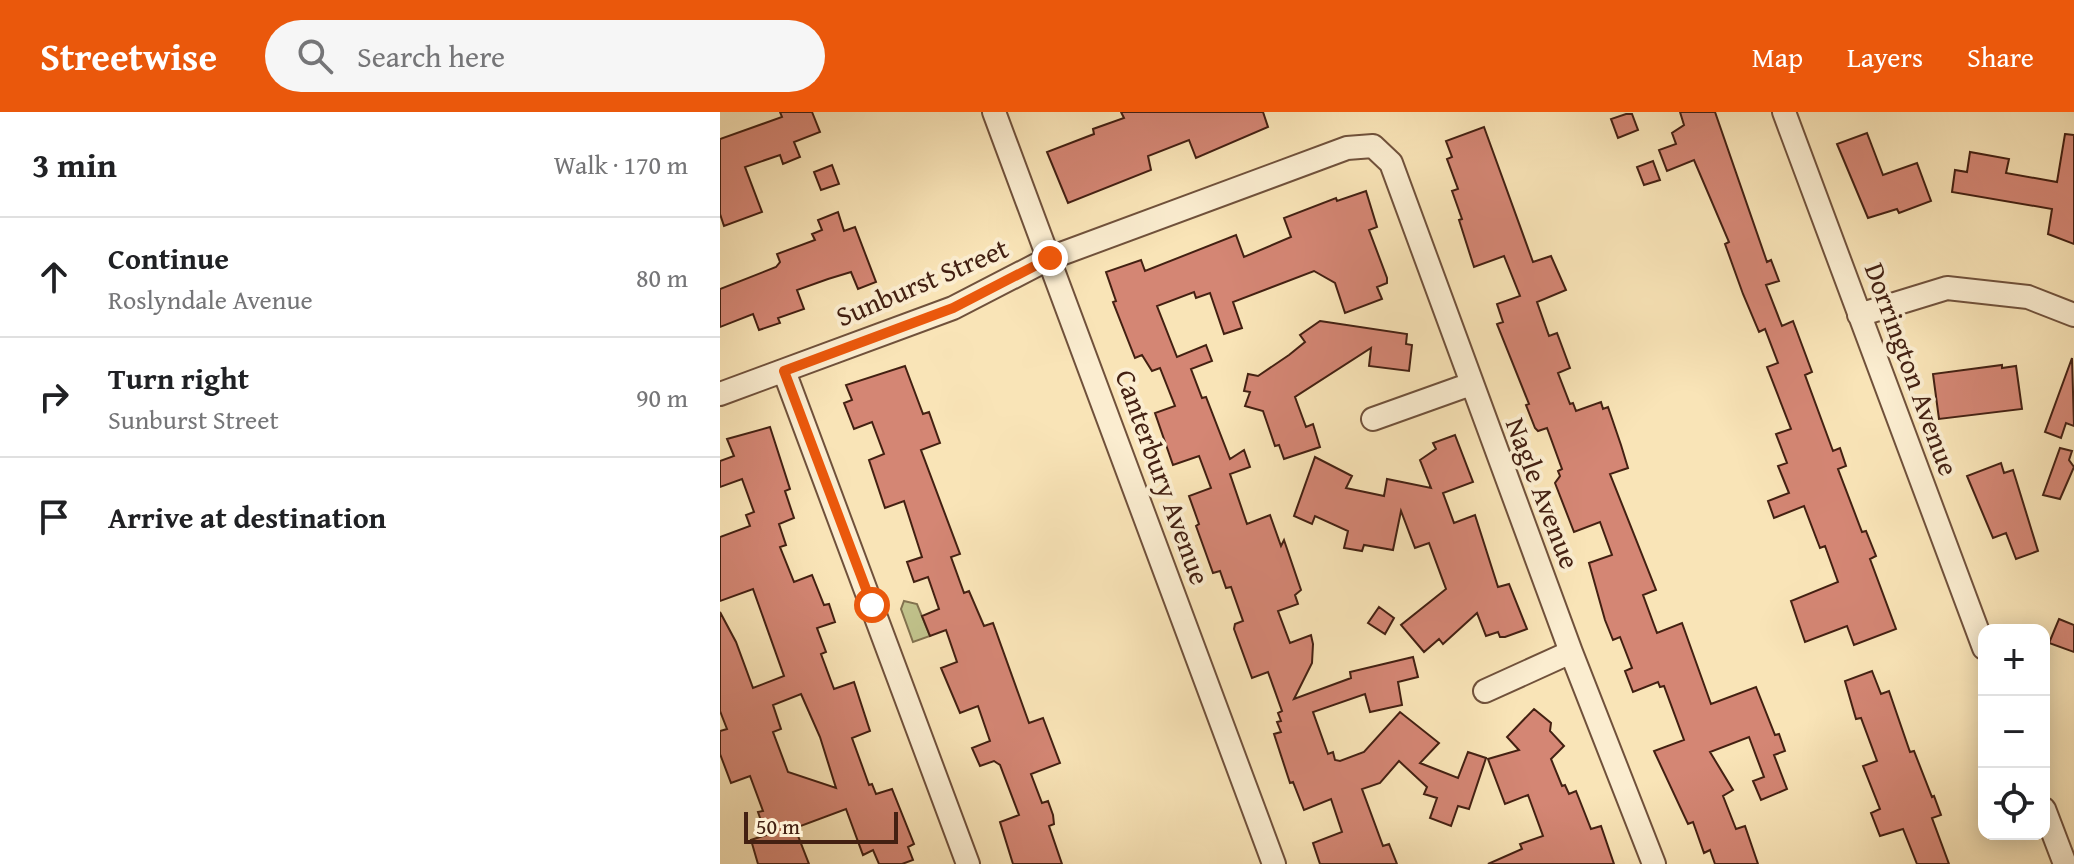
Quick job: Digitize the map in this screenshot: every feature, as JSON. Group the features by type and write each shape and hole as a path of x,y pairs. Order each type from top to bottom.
{"street":[{"name":"Canterbury Avenue","path":"994,112 1274,864"},
{"name":"Dorrington Avenue","path":"1784,112 1978,632"},
{"name":"Sunburst Street","path":"720,394 953,308 1050,258 1347,148 1373,146"},
{"name":"Nagle Avenue","path":"1373,146 1391,163 1571,652 1654,864"},
{"path":"1859,315 1947,288 2028,297 2074,315"},
{"path":"784,371 968,864"},
{"path":"1373,419 1471,384"},
{"path":"1485,691 1571,652"},
{"path":"2050,825 2065,864"}],"green space":[{"path":"904,601 917,604 930,636 913,642 901,609"}],"building":[{"path":"780,112 812,112 820,132 794,142 800,157 783,164 780,155 745,167 762,212 724,226 720,214 720,139 782,117"},
{"path":"1121,112 1263,112 1268,127 1196,158 1189,140 1148,156 1151,170 1068,203 1047,152 1094,134 1093,129 1124,118"},
{"path":"1680,112 1715,112 1767,262 1771,260 1779,281 1766,285 1782,326 1793,321 1812,372 1805,375 1833,451 1840,448 1846,466 1838,469 1862,532 1866,531 1876,556 1870,559 1896,629 1854,645 1847,626 1805,642 1791,601 1838,582 1825,546 1820,548 1804,506 1774,518 1768,501 1789,493 1778,466 1787,463 1776,434 1791,429 1767,367 1778,363 1765,329 1759,332 1743,294 1725,244 1729,242 1694,160 1667,171 1659,150 1676,144 1672,133 1684,125"},
{"path":"1632,114 1638,130 1618,138 1611,119"},
{"path":"1484,127 1533,262 1551,256 1566,290 1537,302 1549,336 1557,333 1570,368 1558,373 1570,404 1573,403 1576,411 1601,402 1603,409 1608,407 1621,445 1628,468 1610,474 1656,590 1643,595 1657,633 1682,623 1711,704 1756,687 1775,735 1779,734 1785,751 1774,755 1787,789 1761,800 1753,781 1764,777 1749,737 1710,752 1733,790 1723,796 1736,829 1745,826 1758,864 1715,864 1710,850 1704,853 1693,822 1688,824 1654,751 1684,740 1664,686 1660,687 1658,682 1633,692 1625,671 1632,668 1620,637 1613,640 1605,620 1589,563 1612,555 1600,522 1574,532 1555,483 1560,476 1558,471 1562,469 1547,428 1538,431 1535,428 1526,405 1529,404 1497,324 1503,322 1497,304 1520,296 1504,256 1474,267 1459,220 1462,219 1452,191 1458,189 1447,159 1452,157 1446,141"},
{"path":"1867,133 1883,175 1917,163 1931,201 1899,213 1897,209 1868,218 1837,144"},
{"path":"2065,134 2074,135 2074,244 2048,234 2052,209 1952,192 1955,170 1967,172 1970,152 2009,159 2006,173 2057,182"},
{"path":"1653,161 1660,180 1644,185 1637,167"},
{"path":"832,165 839,184 821,190 814,172"},
{"path":"1366,191 1377,227 1369,230 1387,278 1387,283 1377,287 1382,299 1345,313 1335,283 1314,271 1233,302 1242,328 1224,334 1210,293 1196,298 1194,292 1157,306 1177,357 1206,345 1212,361 1191,369 1202,398 1206,397 1230,459 1244,450 1250,467 1230,474 1247,524 1270,515 1281,546 1284,540 1301,590 1295,595 1298,604 1278,611 1290,643 1311,635 1313,644 1312,663 1294,699 1351,678 1350,672 1413,657 1418,677 1398,682 1402,705 1370,712 1365,694 1313,712 1328,754 1333,752 1335,760 1340,761 1364,752 1400,712 1439,743 1420,763 1458,778 1468,752 1486,758 1469,809 1458,806 1451,826 1430,818 1437,798 1424,794 1427,787 1399,761 1380,783 1362,789 1383,846 1389,844 1397,864 1320,864 1313,843 1342,832 1331,799 1304,810 1293,782 1290,783 1274,734 1281,732 1277,722 1281,721 1278,713 1282,711 1268,672 1252,678 1234,629 1235,624 1243,621 1231,587 1226,588 1220,571 1213,573 1196,526 1199,524 1189,496 1211,488 1199,456 1173,465 1155,413 1175,406 1160,368 1152,371 1142,355 1135,358 1113,302 1116,301 1106,272 1141,260 1145,271 1236,235 1244,257 1291,237 1284,218 1336,198 1337,201"},
{"path":"838,212 844,231 855,227 876,282 858,289 851,272 797,290 804,309 778,318 780,323 759,330 753,314 720,327 720,289 776,267 780,262 777,254 815,240 812,234 822,230 818,220"},
{"path":"1320,321 1407,334 1406,344 1412,345 1409,371 1369,366 1371,348 1295,397 1306,427 1313,424 1320,447 1284,459 1279,445 1275,446 1263,411 1245,406 1250,392 1244,391 1248,374 1258,376 1289,355 1305,342 1300,335"},
{"path":"2072,358 2074,426 2066,423 2061,438 2045,432"},
{"path":"2002,365 2002,368 2016,366 2022,409 1939,419 1933,374"},
{"path":"905,366 923,414 929,412 940,443 921,450 960,554 951,557 964,593 969,591 984,626 993,623 1029,723 1043,718 1060,763 1031,774 1042,803 1048,801 1053,815 1054,824 1049,826 1062,864 1013,864 1000,822 1019,815 1000,765 994,761 980,766 972,748 990,741 978,706 960,713 941,668 957,662 946,630 930,636 922,616 939,609 928,577 914,582 907,562 922,557 904,501 885,508 869,460 884,454 872,422 854,429 844,403 852,400 846,385"},
{"path":"770,427 790,489 785,491 794,518 779,524 786,545 780,547 794,582 812,575 824,605 829,604 835,622 817,628 826,652 821,654 834,689 854,682 870,731 852,738 869,785 872,784 876,794 892,789 914,844 908,847 913,860 902,864 879,864 873,850 863,855 846,809 795,828 809,864 758,864 751,840 766,835 758,812 763,811 750,776 731,783 720,754 720,731 727,729 720,711 720,612 736,642 753,688 784,676 753,589 720,601 720,537 750,526 746,515 754,512 742,479 720,487 720,461 734,456 727,439","holes":["801,694 820,737 836,788 788,772 773,732 781,729 773,705"]},
{"path":"1455,435 1473,482 1443,493 1454,523 1475,515 1498,587 1509,584 1527,629 1505,637 1500,637 1498,632 1486,636 1477,613 1443,644 1439,639 1424,652 1401,625 1446,589 1429,543 1415,548 1401,511 1393,550 1364,545 1362,551 1344,548 1348,531 1315,516 1312,524 1294,516 1315,457 1352,476 1346,488 1384,496 1387,479 1431,488 1420,460 1436,449 1433,443"},
{"path":"2060,448 2072,451 2069,460 2074,467 2060,499 2043,495"},
{"path":"2001,463 2004,473 2013,470 2038,551 2016,559 2006,533 1993,538 1967,476"},
{"path":"1379,607 1394,618 1385,634 1368,623"},
{"path":"2059,619 2074,625 2074,652 2050,643"},
{"path":"1872,671 1881,694 1889,691 1910,752 1914,751 1934,796 1941,815 1932,818 1949,864 1917,864 1903,829 1880,836 1871,813 1880,809 1863,766 1877,761 1861,718 1856,719 1845,681"},
{"path":"1534,709 1551,723 1550,731 1564,746 1551,759 1562,786 1565,785 1569,794 1576,791 1591,829 1601,826 1614,864 1488,864 1522,849 1520,844 1543,836 1528,795 1505,804 1488,759 1519,750 1507,737"}],"route":[{"path":"872,605 784,371 953,308 1050,258"}]}
